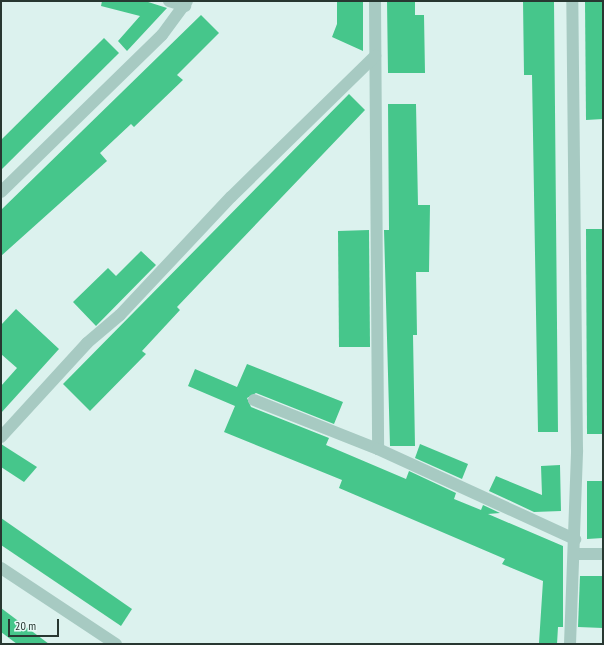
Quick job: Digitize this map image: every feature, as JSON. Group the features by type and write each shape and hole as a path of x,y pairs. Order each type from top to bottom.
{"street":[{"path":"1,192 162,35 186,3 170,1"},
{"path":"375,1 378,449"},
{"path":"570,644 575,539 572,1"},
{"path":"1,437 87,343 120,315 231,197 375,56"},
{"path":"254,400 378,449 575,539"},
{"path":"574,554 603,554"},
{"path":"1,568 116,644"}],"building":[{"path":"102,1 145,1 167,8 127,51 118,41 140,16 101,6"},
{"path":"337,1 363,1 363,51 332,37 337,24"},
{"path":"387,1 415,1 415,15 424,15 425,73 388,73"},
{"path":"523,1 554,1 558,432 538,432 532,75 524,75"},
{"path":"585,1 603,1 603,119 586,120"},
{"path":"201,15 219,33 177,75 183,80 134,127 131,124 100,153 107,161 1,256 1,210"},
{"path":"104,38 119,53 1,170 1,140"},
{"path":"349,94 365,110 177,307 180,310 142,351 146,354 90,411 63,384"},
{"path":"388,104 416,104 418,205 430,205 429,272 416,272 417,335 413,335 415,446 390,446 384,230 389,230"},
{"path":"586,229 603,229 603,434 587,434"},
{"path":"369,230 370,347 339,347 338,231"},
{"path":"141,251 156,265 96,326 73,302 108,268 116,276"},
{"path":"16,309 59,349 1,413 1,386 17,368 1,354 1,325"},
{"path":"247,364 343,402 334,424 256,393 247,398 251,407 329,438 326,445 406,479 409,471 456,493 454,499 481,510 483,505 500,513 488,514 563,546 563,627 558,627 557,644 539,643 543,581 502,564 505,559 339,488 342,480 224,432 235,406 188,386 195,369 237,387"},
{"path":"1,444 37,467 24,482 1,467"},
{"path":"420,444 468,464 462,479 415,458"},
{"path":"560,465 561,511 534,512 489,491 496,476 542,495 541,466"},
{"path":"587,481 603,481 603,538 587,539"},
{"path":"1,518 132,609 121,626 1,545"},
{"path":"580,576 603,576 603,628 578,627"},
{"path":"1,608 49,644 17,644 1,632"}]}
